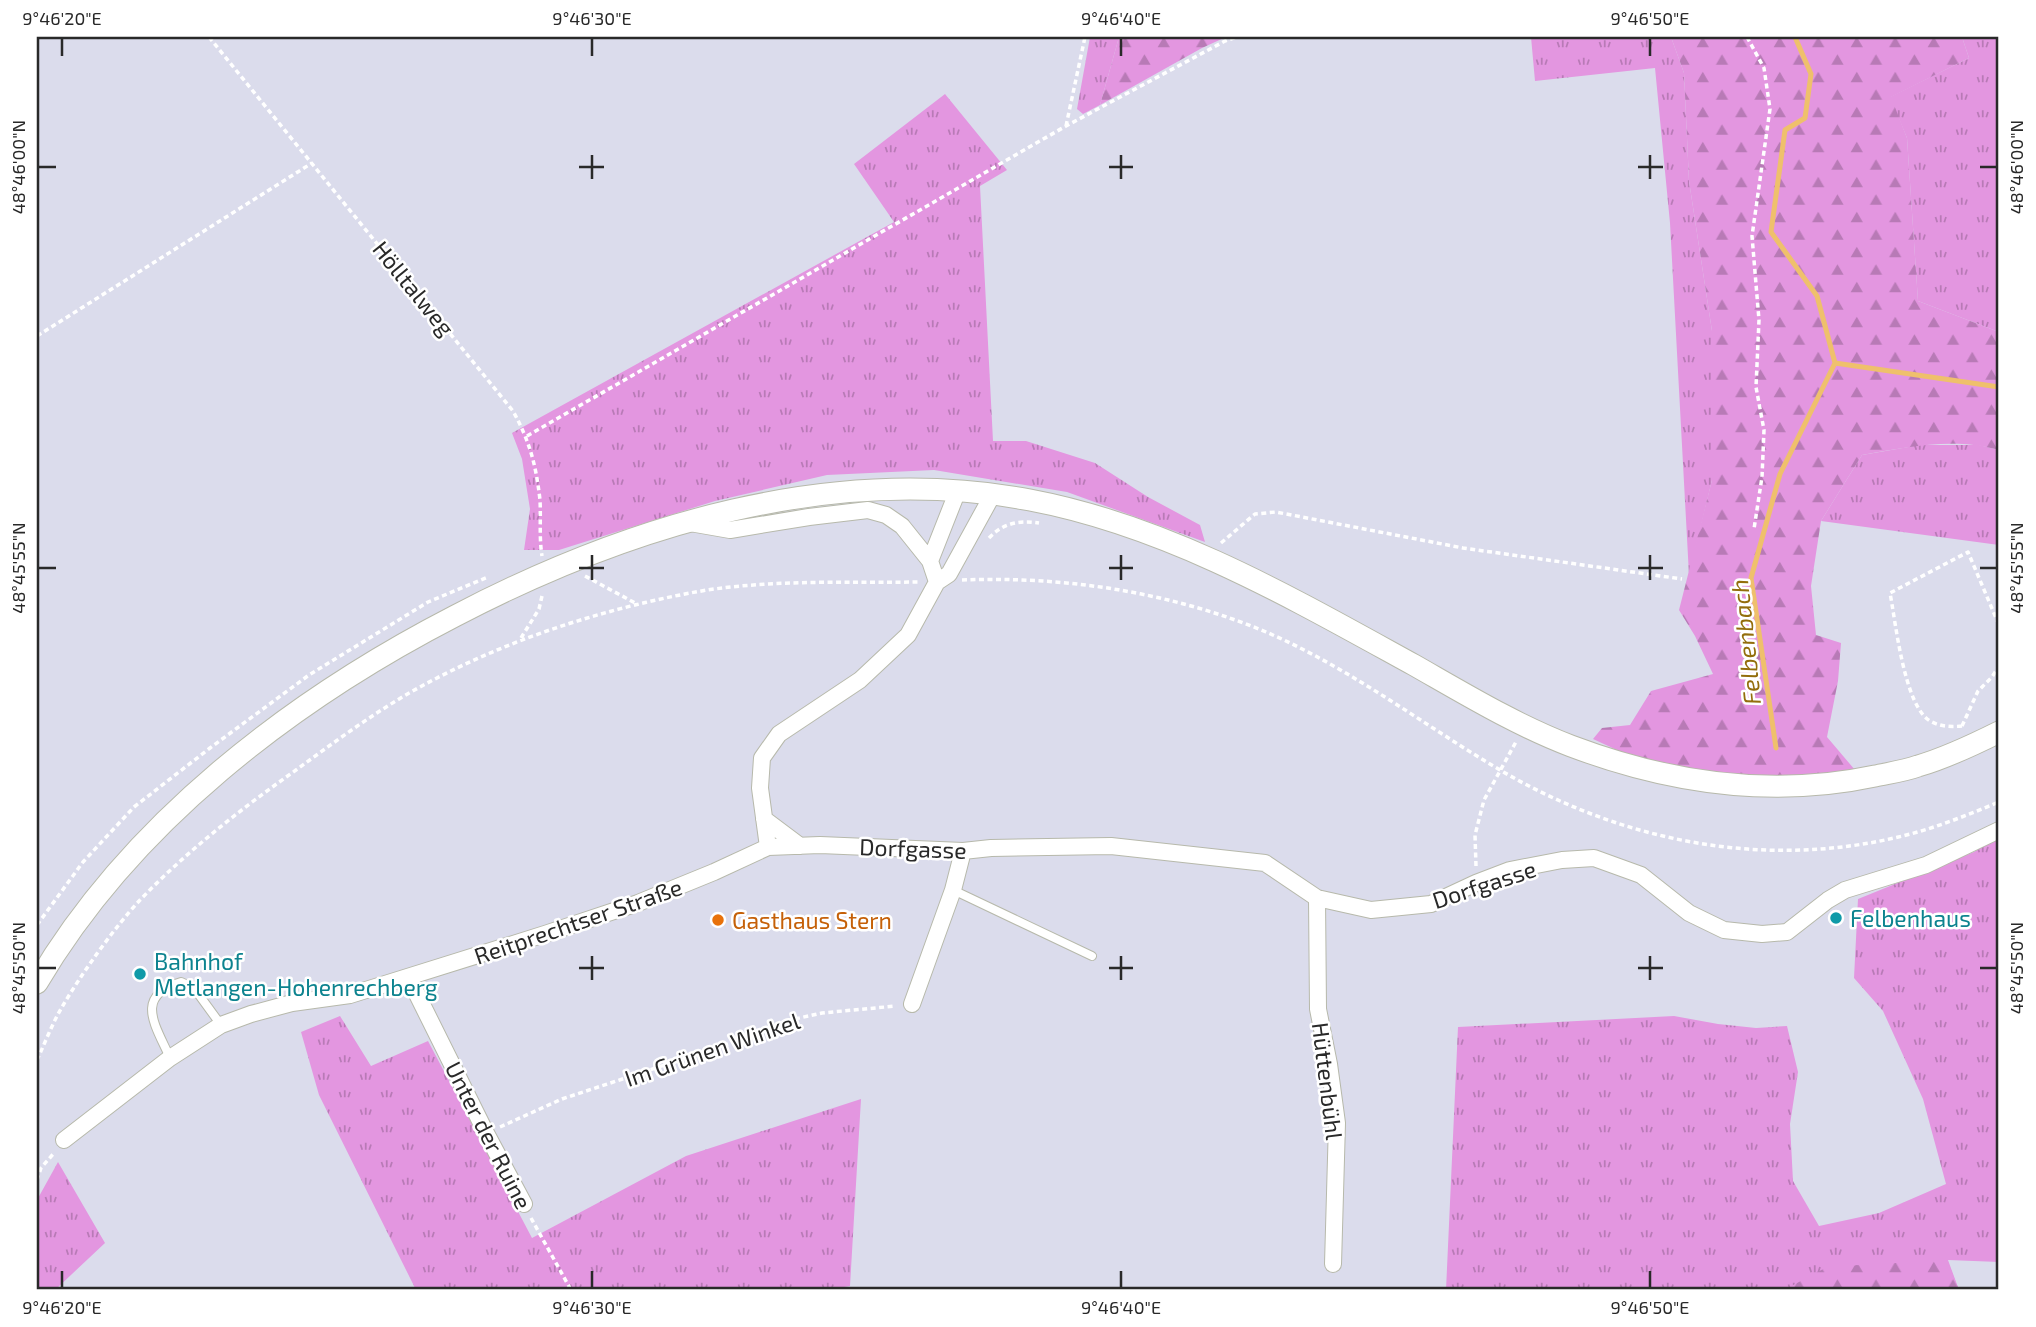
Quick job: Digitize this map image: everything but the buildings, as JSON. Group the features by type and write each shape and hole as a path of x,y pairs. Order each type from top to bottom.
{"main road":[{"path":"37,983 85,911 141,845 219,774 268,733 327,691 422,633 548,570 609,547 685,522 741,508 845,492 900,489 993,494 1036,501 1146,533 1206,557 1334,621 1514,720 1570,746 1682,779 1745,786 1807,786 1857,780 1916,767 1969,747 1999,732"}],"street":[{"path":"930,561 958,491"},
{"path":"768,847 760,788 762,758 779,734 860,680 908,635 937,582 950,574 993,494"},
{"path":"685,522 730,530 868,510 886,515 902,526 930,561 937,582"},
{"path":"764,819 800,846"},
{"name":"Dorfgasse","path":"768,847 820,845 963,851 1111,846 1265,863 1317,898 1371,910 1431,904 1510,870 1562,860 1594,858 1641,875 1689,913 1724,930 1762,934 1787,932 1844,890 1926,865 1999,830"},
{"name":"Reitprechtser Straße","path":"64,1140 170,1058 221,1025 292,1003 350,995 409,978 638,903 768,847"},
{"path":"912,1004 953,890 963,851"},
{"name":"Hüttenbühl","path":"1317,898 1318,1009 1337,1123 1333,1264"},
{"name":"Unter der Ruine","path":"409,978 524,1204"}],"lane":[{"path":"809,517 845,492"},
{"path":"953,890 1092,956"},
{"path":"170,1058 151,1007 156,996 166,987 181,982 194,988 221,1025"}],"path":[{"name":"Hölltalweg","path":"209,37 513,411 527,436 533,456 540,501 541,554 548,570"},
{"path":"1066,126 1086,37"},
{"path":"527,436 1066,126 1237,37"},
{"path":"1747,37 1764,68 1770,109 1752,236 1759,320 1756,387 1764,430 1762,477 1754,529"},
{"path":"37,336 312,163"},
{"path":"1206,557 1255,513 1276,512 1463,548 1682,579"},
{"path":"1962,726 1945,727 1929,720 1912,699 1889,593 1968,552 1999,625"},
{"path":"520,640 540,609 548,570 586,576 637,604"},
{"path":"37,1060 62,1008 100,951 139,901 209,836 364,720 418,687 520,640 637,604 694,592 774,584 1040,581 1088,586 1174,602 1266,633 1312,655 1412,714 1499,770 1579,810 1661,837 1714,847 1799,850 1893,838 1936,827 1999,802"},
{"path":"1969,747 1962,726 1978,691 1999,666"},
{"path":"1476,883 1475,835 1484,800 1518,739"},
{"name":"Im Grünen Winkel","path":"486,1133 562,1099 731,1043 790,1020 822,1013 912,1004"},
{"path":"37,1180 39,1168 64,1140"},
{"name":"Unter der Ruine","path":"524,1204 570,1290"}],"green space":[{"path":"1090,37 1119,37 1100,105 1083,114 1077,109"},
{"path":"1119,37 1226,37 1100,105"},
{"path":"1531,37 1671,37 1684,73 1689,181 1712,331 1712,480 1689,575 1670,223 1655,68 1535,81"},
{"path":"1671,37 1962,37 1969,58 1891,97 1907,138 1918,301 1999,332 1999,450 1948,444 1914,446 1862,455 1821,521 1811,586 1816,635 1841,643 1838,681 1827,737 1855,770 1777,779 1716,777 1632,757 1593,739 1602,728 1630,725 1651,691 1713,674 1679,610 1712,480 1712,331 1689,181 1684,73"},
{"path":"1962,37 1999,37 1999,332 1918,301 1907,138 1890,97 1969,58"},
{"path":"945,94 1007,170 980,186 993,441 1026,441 1095,463 1148,497 1200,525 1205,542 1067,492 934,470 827,475 715,501 559,550 524,550 530,509 522,459 512,433 894,222 854,164"},
{"path":"1920,445 1979,445 1999,450 1999,545 1821,521 1862,455"},
{"path":"1999,837 1999,1262 1948,1260 1959,1290 1446,1290 1458,1027 1674,1016 1756,1028 1787,1026 1798,1072 1790,1124 1793,1181 1819,1226 1879,1213 1946,1184 1923,1099 1883,1011 1854,978 1858,899 1974,852"},
{"path":"340,1016 371,1066 428,1041 532,1238 686,1156 861,1099 850,1286 827,1290 416,1290 319,1095 301,1032"},
{"path":"58,1162 105,1243 55,1290 37,1290 37,1200"},
{"path":"1947,1260 1959,1290 1784,1290 1827,1267"}],"waterway":[{"name":"Felbenbach","path":"1776,748 1751,578 1780,474 1835,363 1817,296 1771,232 1785,130 1805,118 1811,74 1795,37"},
{"path":"1835,363 1999,387"}],"place":[{"name":"Felbenhaus","path":"1836,918"},
{"name":"Gasthaus Stern","path":"718,920"},
{"name":"Bahnhof Metlangen-Hohenrechberg","path":"140,974"}]}
